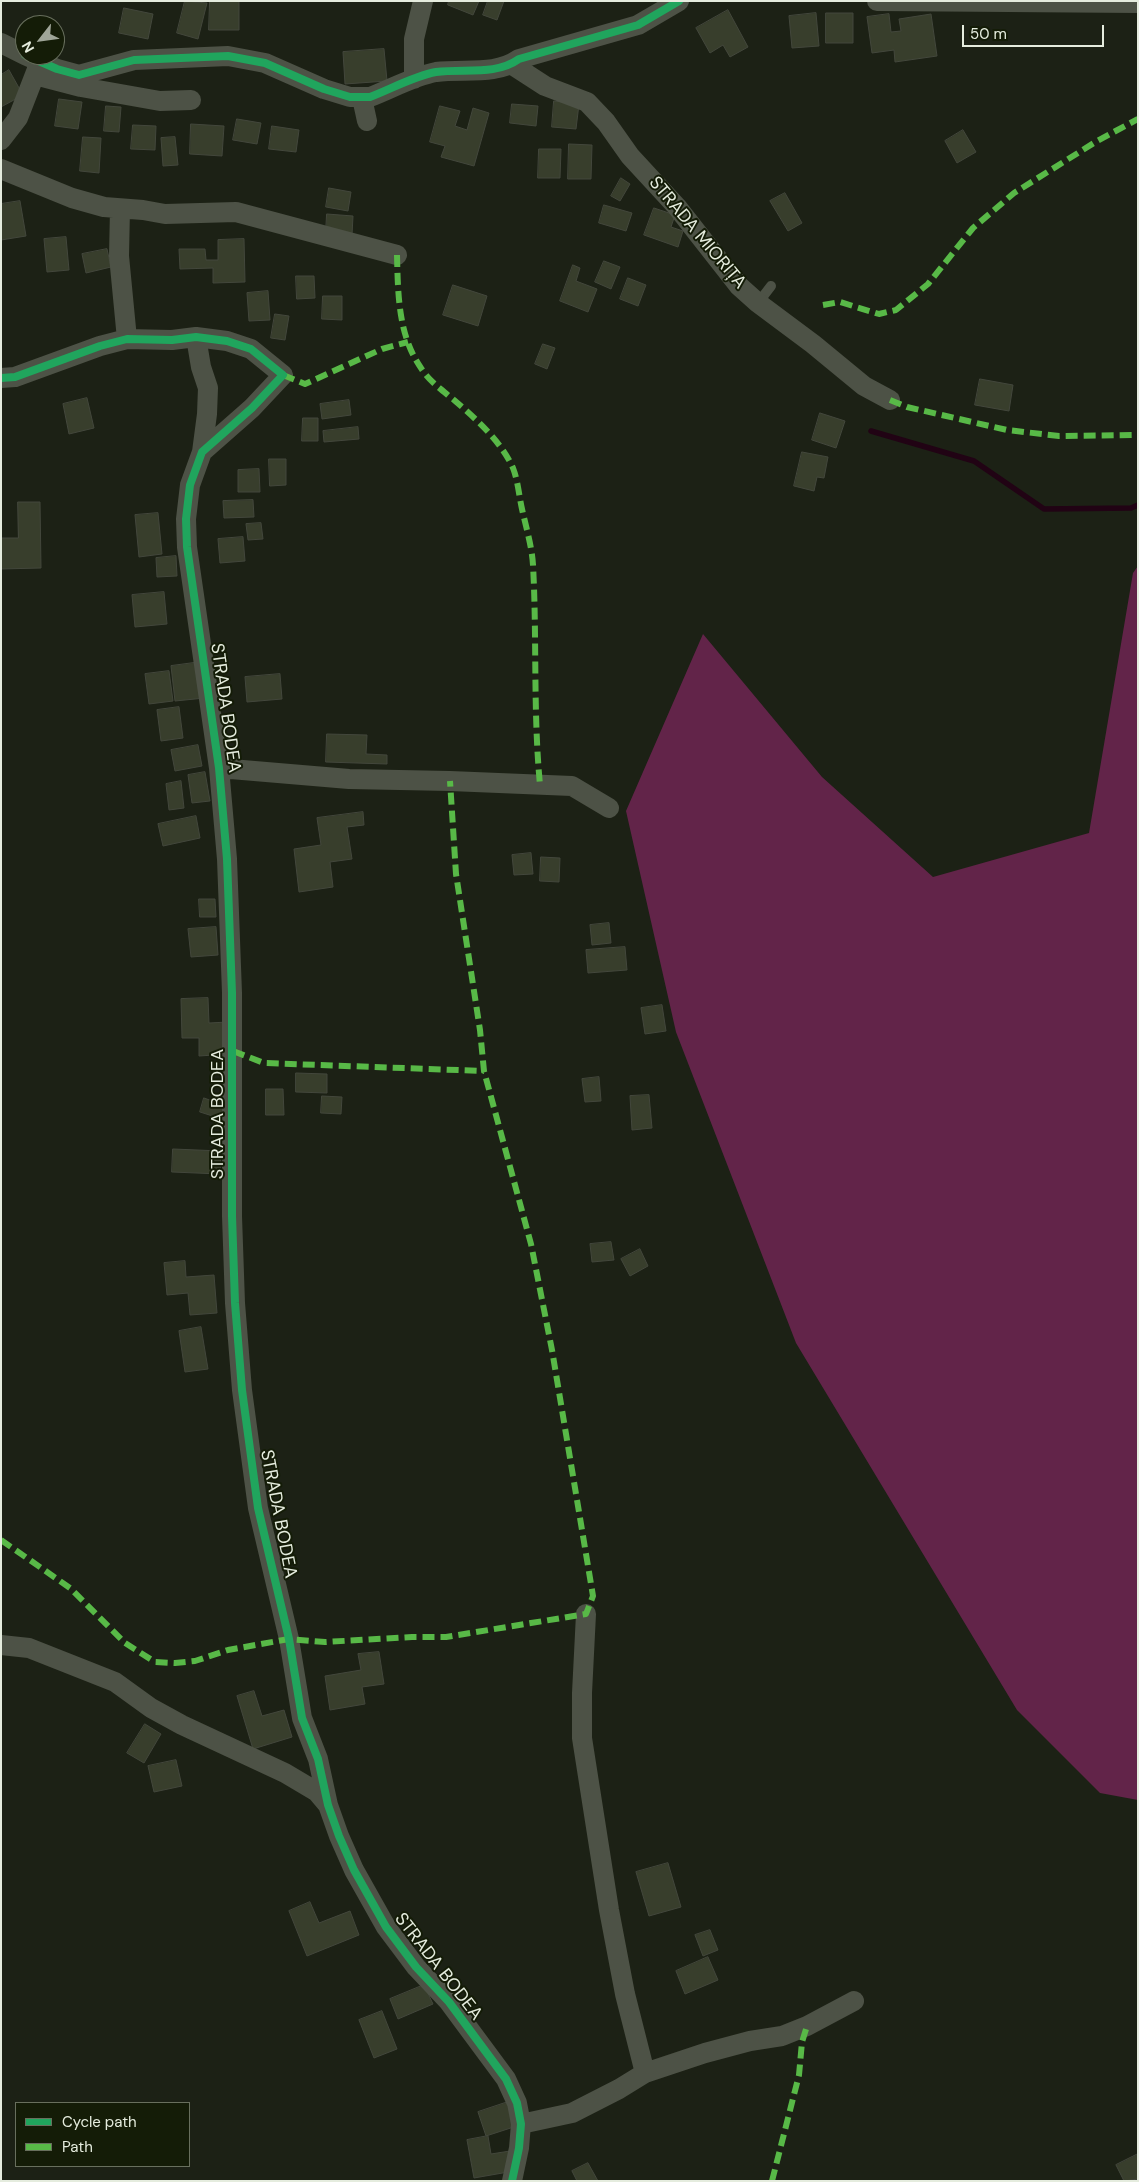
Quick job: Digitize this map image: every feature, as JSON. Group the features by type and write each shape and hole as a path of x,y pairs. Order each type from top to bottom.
{"street":[{"path":"414,79 414,39 423,1"},
{"path":"877,1 1138,3"},
{"path":"42,65 79,75 134,60 228,56 265,63 324,90 362,98 370,97 435,72 474,71 515,62 638,25 673,3"},
{"path":"1,43 15,52"},
{"name":"STRADA MIORIȚA","path":"515,62 544,86 587,102 597,111 630,156 677,207 735,280 758,303 864,386 890,400"},
{"path":"1,140 18,118 30,65"},
{"path":"37,65 81,87 160,100 191,100"},
{"path":"362,98 367,121"},
{"path":"1,169 72,198 104,207 165,214 236,212 397,255"},
{"path":"120,209 119,256 127,339"},
{"path":"196,337 201,367 208,388 202,452"},
{"name":"STRADA BODEA","path":"1,378 15,377 76,354 127,339 172,340 196,337 227,341 251,349 283,375 252,408 202,452 190,485 186,519 187,547 219,768 231,923 232,1216 235,1303 242,1390 258,1508 290,1648 302,1718 318,1760 328,1805 354,1870 386,1927 416,1968 449,2002 506,2079 517,2103 521,2124 519,2148 512,2181"},
{"path":"219,768 349,779 572,786 609,808"},
{"path":"586,1614 582,1738 609,1910 625,1994 645,2073"},
{"path":"1,1645 29,1648 115,1682 151,1708 182,1725 285,1773 317,1792 328,1805"},
{"path":"521,2124 572,2113 620,2089 645,2073 723,2048 782,2036 807,2026 854,2001"}],"lane":[{"path":"758,303 770,286"}],"shaded area":[{"path":"1138,566 1138,1800 1100,1793 1017,1710 796,1343 676,1032 626,811 703,634 822,777 933,877 1089,833 1133,573"}],"building":[{"path":"185,1 207,3 198,39 177,33"},
{"path":"210,1 239,1 239,30 209,30"},
{"path":"449,1 479,1 473,15 448,5"},
{"path":"488,1 504,1 497,20 483,15"},
{"path":"124,8 153,14 148,39 119,33"},
{"path":"728,10 748,47 730,57 723,45 710,53 696,28"},
{"path":"816,13 819,46 792,48 789,16"},
{"path":"826,13 853,13 853,43 826,43"},
{"path":"889,14 891,32 901,31 899,19 931,14 937,56 895,62 894,50 872,53 867,17"},
{"path":"384,49 387,81 345,84 343,52"},
{"path":"9,70 23,95 1,107 1,75"},
{"path":"59,99 82,102 78,129 55,126"},
{"path":"554,101 579,104 576,129 552,127"},
{"path":"512,104 538,106 536,126 510,123"},
{"path":"106,106 121,107 119,132 104,131"},
{"path":"440,106 460,111 455,126 467,130 473,108 489,113 474,166 441,157 445,146 430,142"},
{"path":"237,119 261,123 257,144 233,140"},
{"path":"191,124 224,126 222,156 190,154"},
{"path":"133,125 156,126 155,150 131,149"},
{"path":"272,126 299,130 296,152 269,149"},
{"path":"963,130 976,152 957,163 945,141"},
{"path":"83,137 101,138 99,173 80,171"},
{"path":"175,137 178,165 163,166 161,138"},
{"path":"569,144 592,145 591,179 568,179"},
{"path":"539,149 561,149 560,178 538,178"},
{"path":"621,178 630,184 620,201 611,196"},
{"path":"329,188 351,192 348,211 326,207"},
{"path":"785,193 802,223 788,231 770,201"},
{"path":"20,201 26,236 1,240 1,204"},
{"path":"604,205 632,213 626,231 599,223"},
{"path":"654,208 675,215 671,227 683,231 678,247 644,235"},
{"path":"327,214 353,216 352,235 326,233"},
{"path":"66,237 69,270 47,272 44,239"},
{"path":"244,239 245,282 213,283 213,268 180,269 179,249 205,249 206,260 218,260 218,240"},
{"path":"107,249 111,267 86,273 82,254"},
{"path":"604,261 620,267 611,289 595,282"},
{"path":"573,265 580,268 576,281 597,289 588,312 560,301"},
{"path":"296,276 314,276 315,298 297,299"},
{"path":"628,278 646,285 638,306 620,299"},
{"path":"453,285 487,296 478,326 443,315"},
{"path":"268,291 270,320 249,321 247,293"},
{"path":"323,296 342,296 342,320 322,319"},
{"path":"275,314 289,316 285,340 271,338"},
{"path":"543,344 555,348 547,369 535,364"},
{"path":"980,379 1013,385 1009,411 975,405"},
{"path":"87,398 94,428 69,434 63,404"},
{"path":"349,400 351,415 322,419 320,404"},
{"path":"820,413 845,421 836,448 812,440"},
{"path":"303,418 318,418 318,441 302,441"},
{"path":"358,427 359,439 324,442 323,431"},
{"path":"802,452 828,457 824,478 817,477 814,491 794,486"},
{"path":"269,459 286,459 286,485 270,486"},
{"path":"259,469 260,492 238,492 238,470"},
{"path":"253,500 254,517 224,518 223,501"},
{"path":"18,502 40,502 41,568 1,569 1,538 18,538"},
{"path":"158,513 162,554 139,557 135,515"},
{"path":"261,523 263,539 248,540 246,524"},
{"path":"243,537 245,561 220,563 218,539"},
{"path":"176,556 177,576 157,577 156,558"},
{"path":"164,592 167,624 135,627 132,595"},
{"path":"201,662 205,698 175,701 171,666"},
{"path":"169,671 173,701 149,704 145,674"},
{"path":"280,674 282,699 247,702 245,677"},
{"path":"179,707 183,738 161,741 157,710"},
{"path":"327,734 367,735 366,754 387,755 387,764 326,762"},
{"path":"198,745 202,766 175,771 171,750"},
{"path":"205,772 210,801 192,803 188,775"},
{"path":"181,781 184,808 169,810 166,784"},
{"path":"363,812 364,825 347,827 352,859 330,862 333,887 299,892 294,849 321,845 317,818"},
{"path":"196,816 200,838 163,846 158,824"},
{"path":"531,853 533,874 514,875 512,855"},
{"path":"541,857 560,858 559,882 540,881"},
{"path":"199,899 215,899 216,917 200,917"},
{"path":"609,923 611,943 592,945 590,925"},
{"path":"216,927 218,955 191,957 188,929"},
{"path":"625,947 627,970 588,973 586,950"},
{"path":"208,998 209,1023 228,1022 229,1054 199,1056 199,1038 182,1038 181,999"},
{"path":"662,1005 666,1031 645,1034 641,1008"},
{"path":"296,1073 327,1074 327,1093 296,1092"},
{"path":"599,1077 601,1101 585,1102 582,1079"},
{"path":"266,1089 283,1089 284,1115 266,1115"},
{"path":"649,1095 652,1128 632,1130 630,1096"},
{"path":"322,1096 342,1097 341,1114 321,1113"},
{"path":"204,1098 226,1106 222,1119 200,1112"},
{"path":"173,1149 221,1151 220,1174 172,1172"},
{"path":"611,1242 614,1260 592,1262 590,1244"},
{"path":"640,1249 648,1266 630,1276 621,1259"},
{"path":"185,1261 186,1277 214,1275 217,1313 190,1315 188,1293 167,1295 164,1263"},
{"path":"201,1327 208,1369 185,1372 179,1331"},
{"path":"379,1652 384,1684 362,1687 365,1704 330,1710 325,1676 361,1670 358,1654"},
{"path":"254,1691 262,1716 284,1710 292,1737 253,1749 237,1696"},
{"path":"145,1724 161,1734 144,1763 127,1753"},
{"path":"176,1760 182,1786 154,1792 148,1766"},
{"path":"668,1863 681,1907 649,1916 636,1872"},
{"path":"310,1902 319,1923 350,1911 359,1935 307,1956 289,1911"},
{"path":"710,1930 718,1950 703,1956 695,1935"},
{"path":"708,1957 718,1980 685,1994 676,1971"},
{"path":"424,1985 433,2004 398,2019 390,1999"},
{"path":"382,2011 397,2049 374,2058 359,2020"},
{"path":"511,2101 520,2125 486,2136 478,2112"},
{"path":"488,2136 491,2154 510,2151 514,2171 474,2178 467,2140"},
{"path":"1138,2154 1138,2179 1124,2181 1116,2165"},
{"path":"588,2163 598,2181 577,2181 572,2171"}],"waterway":[{"path":"871,431 974,461 1044,509 1131,508 1138,505"}],"marked path":[{"path":"823,305 840,302 879,314 896,310 928,284 973,228 1014,193 1097,141 1138,119"},
{"path":"397,255 401,314 413,355 424,373 471,415 495,440 508,458 516,478 533,565 540,785"},
{"path":"283,375 305,384 382,349 408,342"},
{"path":"890,400 907,407 1007,430 1059,436 1138,435"},
{"path":"1,1540 70,1588 125,1643 155,1662 195,1661 228,1650 289,1639 325,1642 446,1637 586,1614 593,1596 552,1350 531,1244 484,1071 480,1030 456,874 450,781"},
{"path":"233,1051 264,1063 484,1071"},
{"path":"772,2181 799,2075 802,2042 807,2026"}],"cycle path":[{"path":"48,65 79,75 134,60 228,56 265,63 324,89 350,97 370,97 436,72 500,68 519,59 638,25 679,1"},
{"path":"1,378 15,377 100,346 127,339 172,340 196,337 227,341 251,349 283,375 252,408 202,452 190,485 186,519 187,547 219,768 227,859 232,993 232,1216 235,1303 242,1390 258,1508 289,1639 302,1718 318,1759 328,1805 354,1870 386,1927 416,1967 449,2002 506,2079 517,2103 521,2124 519,2148 512,2181"}]}
